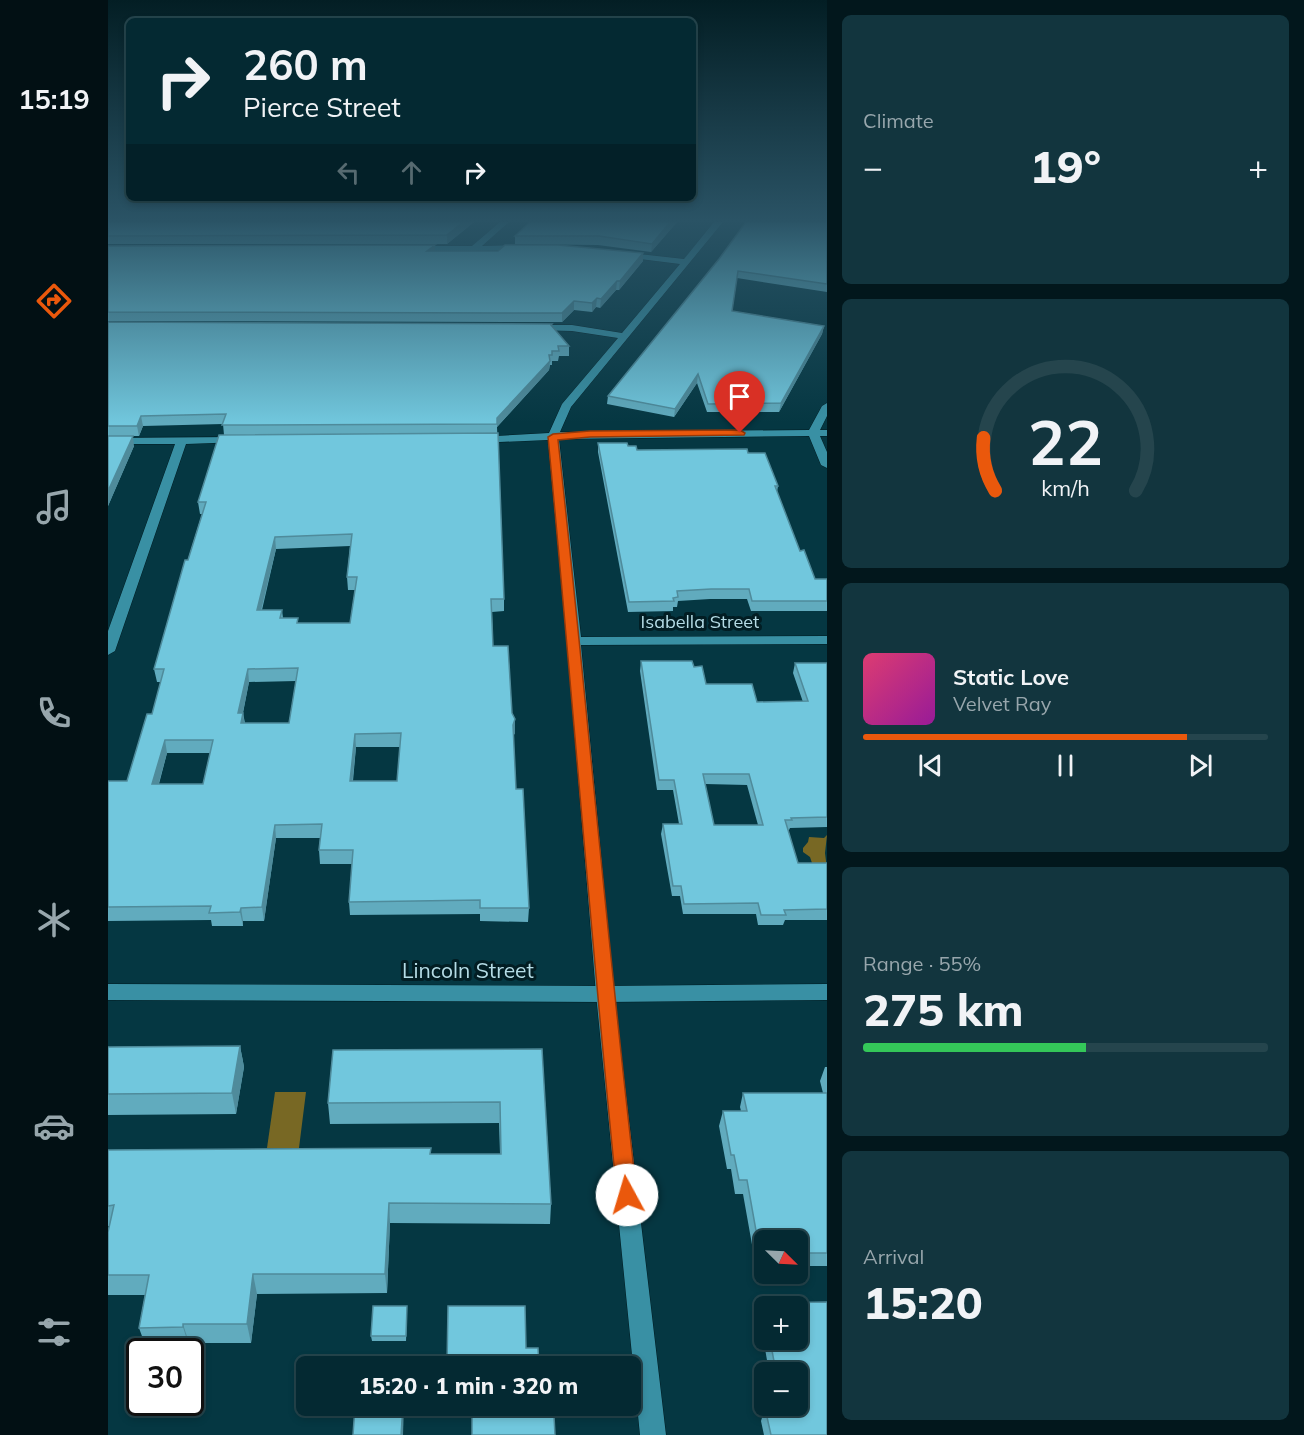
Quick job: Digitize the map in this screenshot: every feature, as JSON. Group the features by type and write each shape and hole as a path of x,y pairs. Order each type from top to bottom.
{"street":[{"path":"653,1435 605,994 574,641 553,437 566,406 664,289"},
{"path":"520,327 572,328 625,336"},
{"path":"813,433 827,406"},
{"path":"813,433 827,465"},
{"path":"465,440 590,434 827,433"},
{"path":"108,651 182,440"},
{"path":"108,441 254,440"},
{"name":"Isabella Street","path":"574,641 827,640"},
{"name":"Lincoln Street","path":"108,992 605,994 827,992"}],"shaded area":[{"path":"827,835 825,853 827,869 812,863 810,857 803,852 803,848 809,837 824,838"},
{"path":"275,1092 306,1092 299,1148 267,1148"}],"building":[{"path":"108,289 610,289 601,299 597,298 592,303 574,301 562,313 108,312"},
{"path":"695,289 735,289 732,311 824,326 781,403 708,404 698,374 675,409 608,396"},
{"path":"108,322 552,324 569,346 558,346 559,351 552,351 552,355 549,355 550,361 497,418 497,424 222,425 226,414 141,416 137,426 108,426"},
{"path":"498,433 504,599 491,599 493,646 508,646 512,713 515,719 513,725 516,789 523,789 529,908 480,908 480,900 349,902 353,850 319,850 322,824 275,825 262,907 241,908 240,912 209,913 211,906 108,907 108,781 127,781 147,714 152,714 164,669 154,669 185,560 188,560 206,502 198,502 219,435","holes":["352,534 347,577 357,577 350,623 297,623 298,618 280,618 282,610 257,610 275,537","298,668 289,723 241,723 243,713 238,713 248,669","401,733 397,781 350,781 355,734","165,740 213,740 203,784 152,784"]},
{"path":"108,436 133,436 108,491"},
{"path":"598,443 627,443 628,446 636,446 637,450 747,449 748,453 765,453 800,551 804,550 815,579 827,579 827,601 752,601 749,589 711,589 677,591 678,597 673,598 674,601 629,602"},
{"path":"641,661 692,661 694,667 702,666 706,684 752,684 757,702 808,701 795,663 827,663 827,817 785,820 798,863 827,863 827,909 784,910 786,915 761,915 758,903 684,904 681,886 673,886 663,824 682,824 674,780 659,780","holes":["703,774 749,774 763,825 714,825"]},
{"path":"240,1046 232,1093 108,1094 108,1047"},
{"path":"542,1049 551,1204 389,1203 385,1274 253,1274 247,1324 183,1324 183,1327 139,1328 149,1275 108,1275 108,1232 114,1205 108,1206 108,1150 431,1148 430,1154 501,1154 500,1102 328,1103 333,1050"},
{"path":"743,1093 827,1093 827,1253 808,1253 808,1230 756,1230 747,1180 739,1180 734,1155 731,1155 723,1111 747,1111"},
{"path":"808,1302 827,1302 827,1435 771,1435 767,1416 808,1416 808,1362 774,1362 772,1350 808,1350"},
{"path":"373,1306 407,1306 406,1336 371,1336"},
{"path":"448,1306 525,1306 526,1348 538,1348 538,1356 447,1356"},
{"path":"354,1416 402,1416 401,1435 353,1435"},
{"path":"472,1416 554,1416 555,1435 472,1435"}],"route":[{"path":"627,1195 605,994 574,641 553,437 590,434 740,433"}]}
